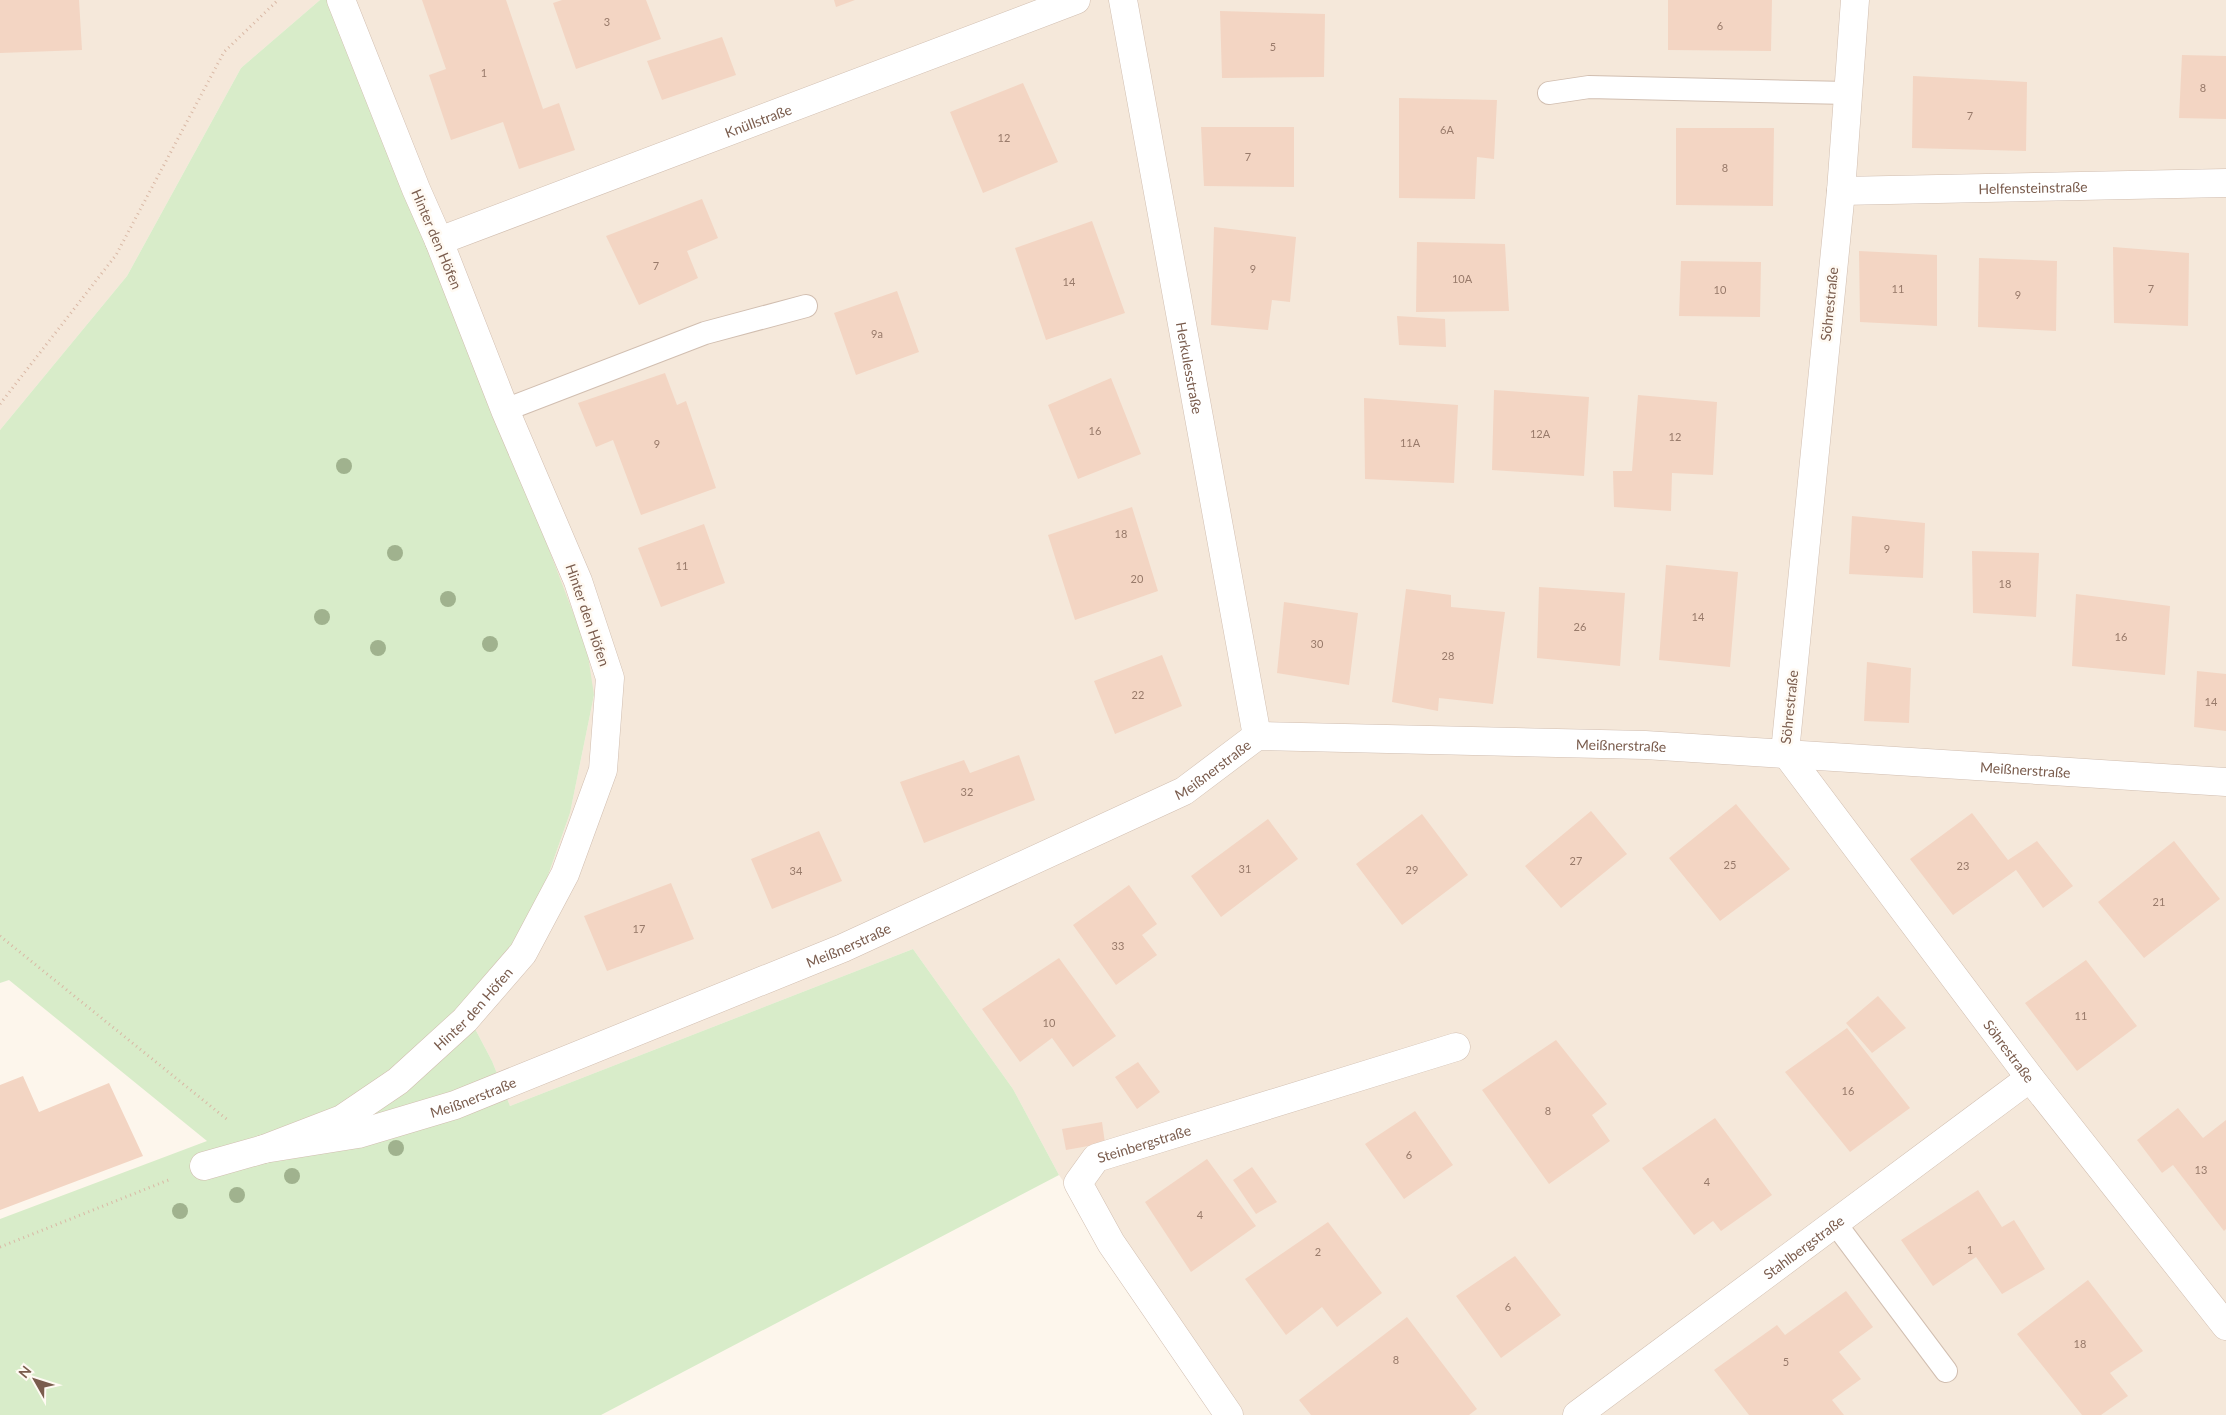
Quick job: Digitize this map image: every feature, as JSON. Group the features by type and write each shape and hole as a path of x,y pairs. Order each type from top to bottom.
{"street":[{"name":"Hinter den Höfen","path":"204,1166 264,1150 342,1118 398,1081 465,1020 523,953 565,874 603,770 610,678 578,581 505,410 440,241 416,189 341,0"},
{"name":"Knüllstraße","path":"440,241 1076,0"},
{"name":"Herkulesstraße","path":"1123,0 1257,736"},
{"name":"Söhrestraße","path":"1855,0 1841,190 1785,752 2030,1078 2226,1326"},
{"name":"Helfensteinstraße","path":"1841,190 2226,183"},
{"name":"Meißnerstraße","path":"264,1150 358,1134 455,1105 843,948 1184,791 1257,736 1645,745 1785,752 2226,782"},
{"name":"Steinbergstraße","path":"1229,1415 1111,1243 1078,1183 1096,1158 1456,1047"},
{"name":"Stahlbergstraße","path":"1577,1415 2030,1078"}],"lane":[{"path":"1549,93 1589,87 1848,92"},
{"path":"505,410 706,333 806,306"},
{"path":"1835,1223 1946,1371"}],"path":[{"path":"0,404 116,256 224,52 278,0"},
{"path":"0,936 264,1150"},
{"path":"0,1247 204,1166"}],"shaded area":[{"path":"0,0 320,0 241,68 127,276 0,430"},
{"path":"339,0 2226,0 2226,1415 1224,1415 1059,1175 1013,1089 913,949 510,1106 492,1061 463,1006 527,935 570,813 594,695"}],"green space":[{"path":"320,0 339,0 587,649 594,695 570,813 527,935 463,1006 492,1061 510,1106 913,949 1013,1089 1059,1175 601,1415 0,1415 0,1219 207,1141 9,980 0,983 0,430 127,276 241,68"}],"building":[{"path":"0,0 79,0 82,50 0,53"},
{"path":"422,0 506,0 543,109 559,103 575,150 519,169 503,122 451,140 429,75 446,69"},
{"path":"562,0 646,0 661,39 576,69 553,3"},
{"path":"834,0 855,0 836,7"},
{"path":"1668,0 1772,0 1771,51 1668,50"},
{"path":"1220,11 1325,14 1324,77 1222,78"},
{"path":"722,37 736,75 662,100 647,61"},
{"path":"2182,55 2226,56 2226,119 2179,118"},
{"path":"1913,76 2027,82 2026,151 1912,148"},
{"path":"1023,83 1058,162 983,193 950,112"},
{"path":"1399,98 1497,100 1494,159 1477,157 1475,199 1399,198"},
{"path":"1201,127 1294,127 1294,187 1204,186"},
{"path":"1676,128 1774,128 1773,206 1676,205"},
{"path":"702,199 718,238 687,251 698,278 639,305 606,236"},
{"path":"1092,221 1125,313 1046,340 1015,248"},
{"path":"1214,227 1296,237 1290,302 1272,300 1268,330 1211,325"},
{"path":"1417,242 1505,244 1509,311 1416,312"},
{"path":"2113,247 2189,253 2188,326 2114,323"},
{"path":"1859,251 1937,255 1937,326 1860,322"},
{"path":"1979,258 2057,261 2056,331 1978,327"},
{"path":"1681,261 1761,262 1760,317 1679,316"},
{"path":"897,291 919,352 856,375 834,313"},
{"path":"1397,316 1445,319 1446,347 1399,345"},
{"path":"665,373 677,405 686,401 716,488 641,515 613,440 596,447 578,403"},
{"path":"1111,378 1141,454 1078,479 1048,405"},
{"path":"1494,390 1589,397 1584,476 1492,470"},
{"path":"1638,395 1717,402 1713,475 1672,473 1671,511 1614,507 1613,471 1632,471"},
{"path":"1364,398 1458,405 1454,483 1365,479"},
{"path":"1132,507 1158,591 1075,620 1048,535"},
{"path":"1852,516 1925,523 1923,578 1849,574"},
{"path":"704,524 725,583 661,607 638,548"},
{"path":"1972,551 2039,553 2036,617 1973,613"},
{"path":"1666,565 1738,572 1730,667 1659,660"},
{"path":"1539,587 1625,593 1620,666 1537,658"},
{"path":"1406,589 1451,595 1451,607 1505,612 1493,704 1439,698 1438,711 1392,702"},
{"path":"2076,594 2170,606 2165,675 2072,666"},
{"path":"1284,602 1358,613 1349,685 1277,673"},
{"path":"1162,655 1182,706 1115,734 1094,681"},
{"path":"1867,662 1911,668 1909,723 1864,721"},
{"path":"2197,671 2226,674 2226,731 2194,727"},
{"path":"1019,755 1035,800 924,843 900,782 964,760 970,773"},
{"path":"1736,804 1790,869 1720,921 1669,858"},
{"path":"1591,811 1627,854 1561,908 1525,866"},
{"path":"1972,813 2008,860 2037,841 2073,886 2043,908 2016,870 1953,915 1910,859"},
{"path":"1422,814 1468,875 1402,925 1356,864"},
{"path":"1268,819 1298,859 1221,917 1191,876"},
{"path":"819,831 842,881 772,909 751,859"},
{"path":"2174,841 2220,899 2144,958 2098,902"},
{"path":"671,883 694,939 607,971 584,916"},
{"path":"1129,885 1157,924 1142,935 1157,955 1116,985 1073,925"},
{"path":"1059,958 1116,1036 1073,1067 1052,1038 1020,1062 982,1009"},
{"path":"2086,960 2137,1026 2077,1071 2025,1003"},
{"path":"1878,996 1906,1028 1872,1053 1846,1023"},
{"path":"1847,1028 1910,1108 1850,1152 1785,1072"},
{"path":"1556,1040 1607,1104 1592,1115 1610,1141 1549,1184 1482,1090"},
{"path":"1138,1062 1160,1092 1137,1109 1115,1077"},
{"path":"23,1076 39,1112 109,1083 143,1156 0,1210 0,1085"},
{"path":"2178,1108 2203,1138 2226,1120 2226,1229 2224,1231 2173,1165 2162,1173 2137,1140"},
{"path":"1415,1111 1453,1165 1404,1199 1365,1144"},
{"path":"1715,1118 1772,1195 1721,1231 1713,1221 1694,1235 1642,1168"},
{"path":"1102,1122 1105,1143 1066,1150 1062,1129"},
{"path":"1207,1159 1256,1226 1191,1272 1145,1202"},
{"path":"1252,1167 1277,1202 1256,1214 1233,1180"},
{"path":"1978,1190 2002,1227 2014,1220 2045,1269 2002,1294 1976,1257 1933,1286 1901,1240"},
{"path":"1328,1222 1382,1293 1337,1327 1322,1307 1286,1335 1245,1279"},
{"path":"1515,1256 1561,1315 1501,1358 1456,1296"},
{"path":"2088,1280 2143,1351 2110,1373 2128,1396 2101,1415 2082,1415 2017,1334"},
{"path":"1846,1291 1873,1327 1839,1352 1861,1379 1832,1400 1844,1415 1749,1415 1714,1370 1777,1325 1785,1335"},
{"path":"1407,1317 1477,1409 1469,1415 1311,1415 1299,1400"}]}
